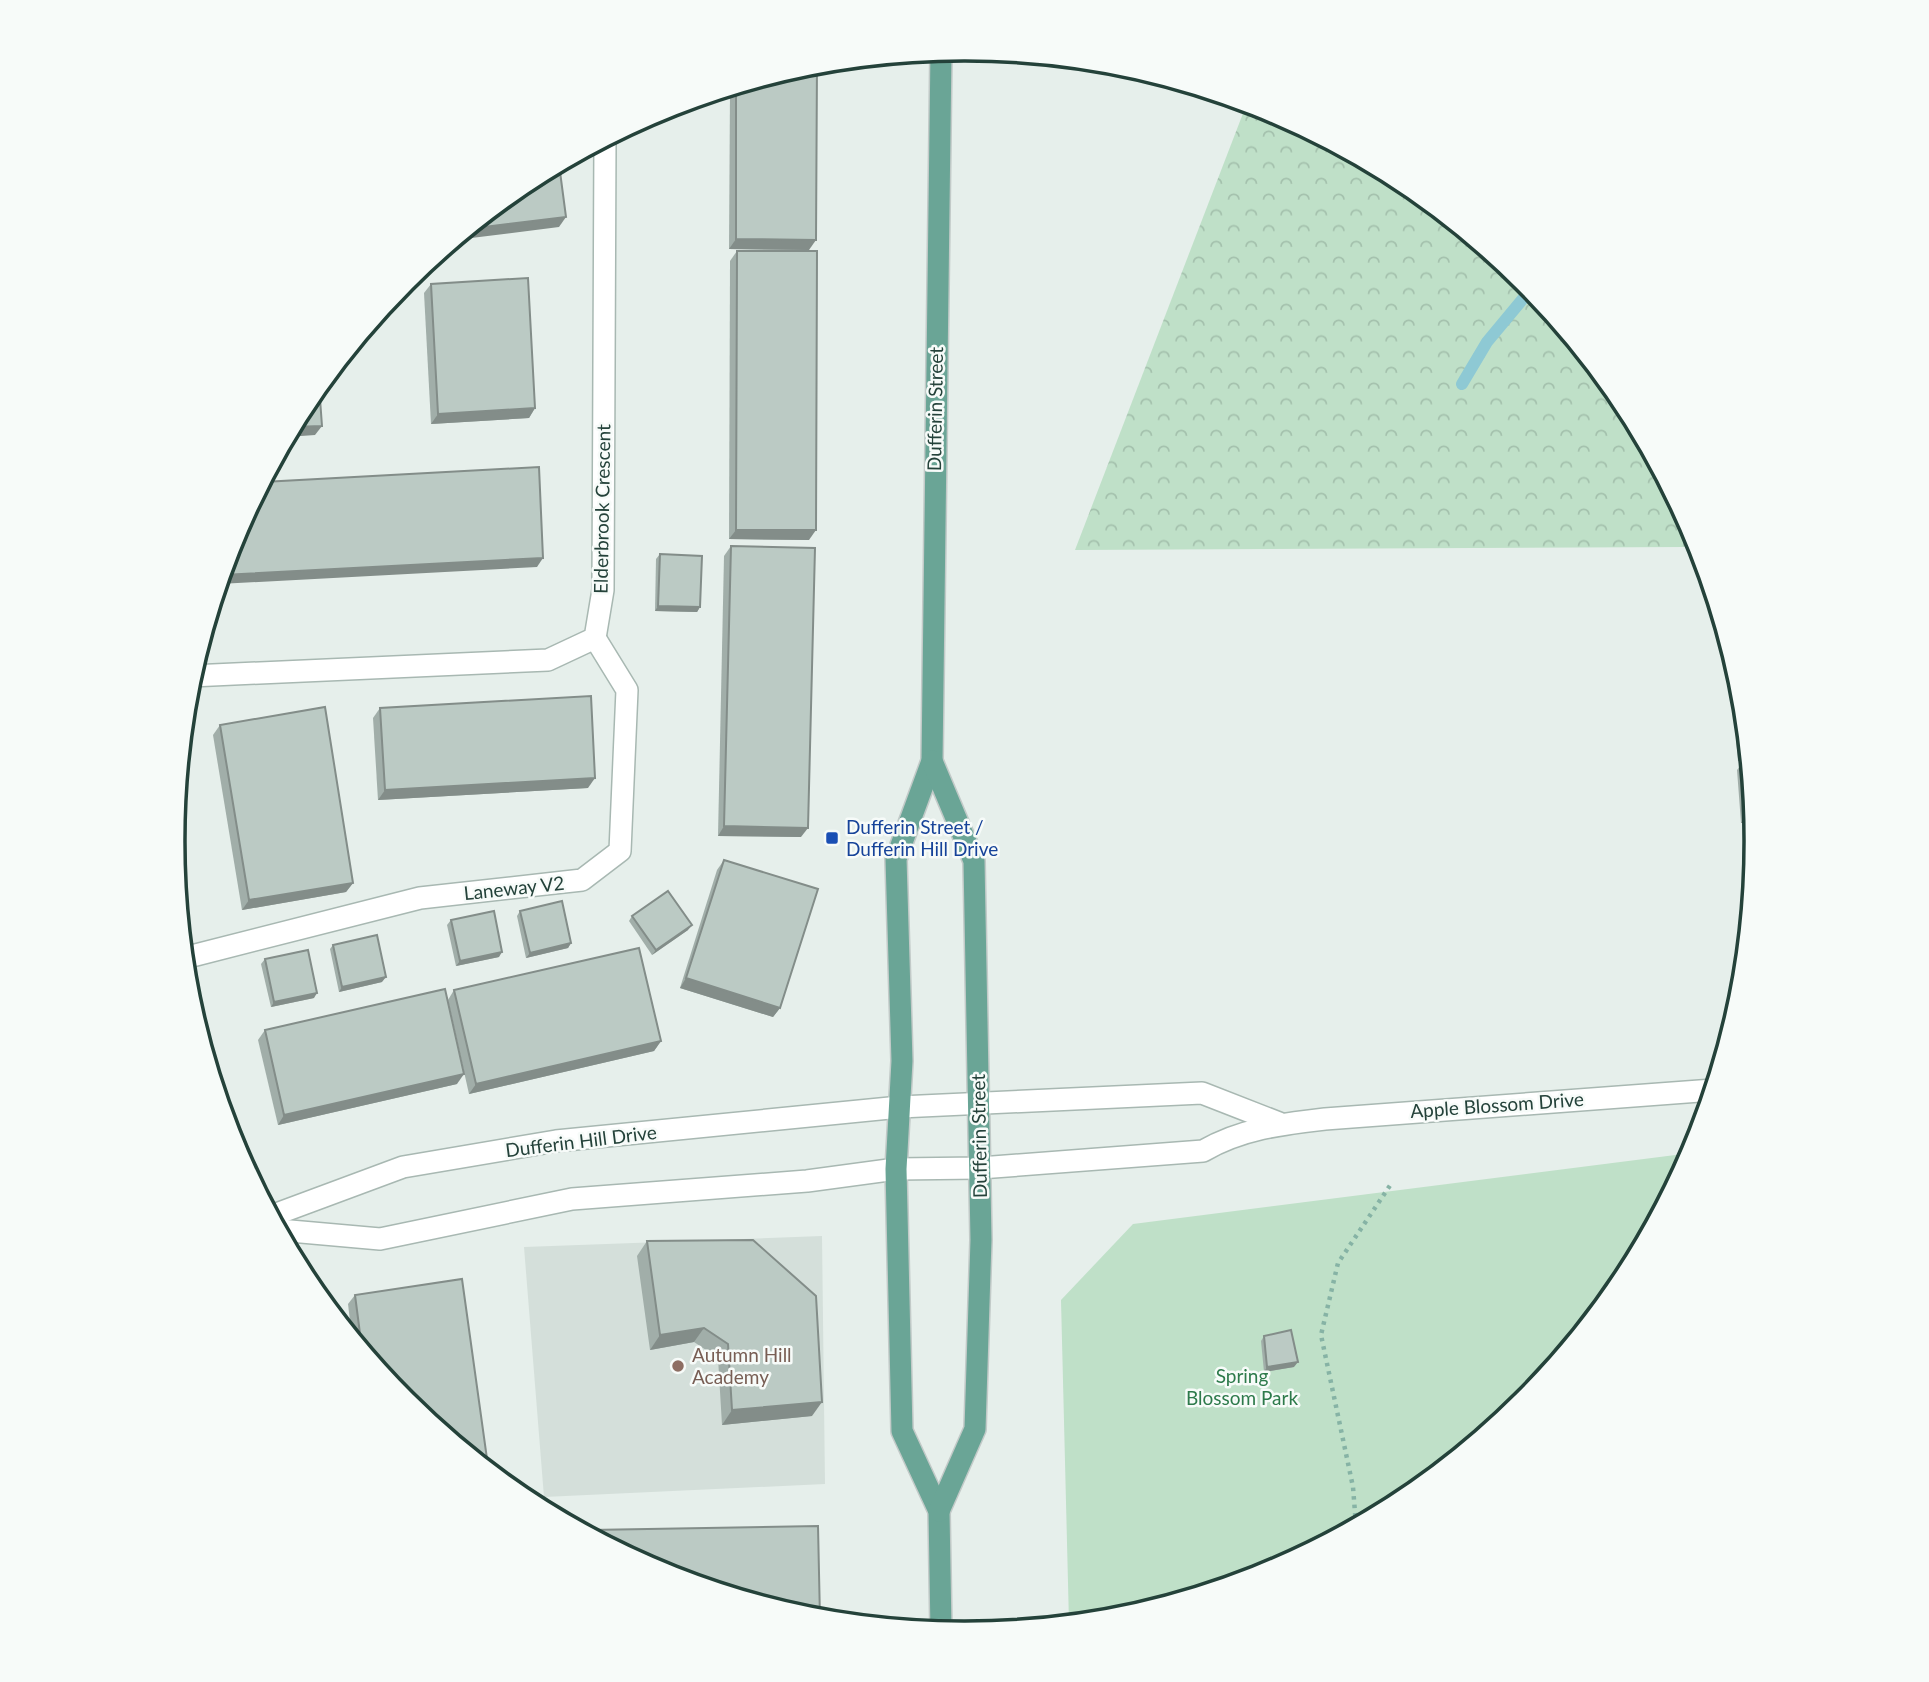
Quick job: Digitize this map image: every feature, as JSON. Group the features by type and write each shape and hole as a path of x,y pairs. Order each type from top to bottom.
{"main road":[{"name":"Dufferin Street","path":"939,62 932,761 896,859 902,1061 896,1169 902,1431 939,1511 941,1620"},
{"name":"Dufferin Street","path":"932,761 974,861 981,1240 975,1429 939,1511"}],"street":[{"name":"Elderbrook Crescent","path":"594,638 603,590 605,150"},
{"path":"203,675 548,660 594,638"},
{"name":"Laneway V2","path":"193,956 420,898 582,880 620,851 627,690 594,638"},
{"name":"Apple Blossom Drive","path":"896,1169 980,1167 1203,1151 1224,1139 1281,1124 1453,1107 1703,1091"},
{"name":"Apple Blossom Drive","path":"900,1107 1202,1093 1281,1124"},
{"name":"Dufferin Hill Drive","path":"279,1213 416,1164 556,1141 900,1107"},
{"path":"289,1231 380,1239 572,1199 807,1181 896,1169"}],"path":[{"path":"1355,1515 1353,1487 1321,1335 1338,1263 1391,1184"}],"shaded area":[{"name":"Autumn Hill Academy","path":"822,1236 825,1484 544,1497 524,1247"}],"green space":[{"path":"1243,113 1309,142 1398,193 1439,222 1516,290 1551,327 1613,408 1664,496 1686,546 1686,547 1075,550"},
{"name":"Spring Blossom Park","path":"1678,1155 1640,1231 1583,1316 1516,1392 1439,1460 1354,1516 1263,1561 1166,1594 1069,1614 1061,1300 1133,1224"}],"building":[{"path":"817,75 816,240 736,239 736,96"},
{"path":"560,175 566,217 484,227"},
{"path":"737,251 817,251 816,530 736,530"},
{"path":"528,278 535,408 438,414 431,284"},
{"path":"320,402 322,426 304,427"},
{"path":"539,467 543,558 232,574 273,481"},
{"path":"731,546 815,548 808,828 724,826"},
{"path":"660,554 702,556 700,607 658,606"},
{"path":"591,696 595,778 385,790 380,708"},
{"path":"325,707 353,883 249,900 220,725"},
{"path":"724,860 818,889 780,1008 686,978"},
{"path":"668,891 692,925 656,950 632,916"},
{"path":"562,901 571,943 530,953 520,911"},
{"path":"494,911 502,952 460,961 451,920"},
{"path":"377,935 386,977 342,987 333,945"},
{"path":"639,948 661,1041 476,1084 454,990"},
{"path":"308,950 317,993 274,1002 265,959"},
{"path":"445,989 464,1074 284,1115 265,1030"},
{"path":"753,1240 816,1296 822,1402 732,1410 728,1344 704,1328 660,1335 647,1241"},
{"path":"462,1279 487,1457 413,1392 360,1333 355,1295"},
{"path":"1291,1330 1298,1362 1267,1367 1264,1336"},
{"path":"818,1526 820,1607 714,1579 666,1561 601,1530"}],"waterway":[{"path":"1462,384 1487,342 1524,298"}],"place":[{"name":"Dufferin Street / Dufferin Hill Drive","path":"832,838"},
{"name":"Autumn Hill Academy","path":"678,1366"}]}
